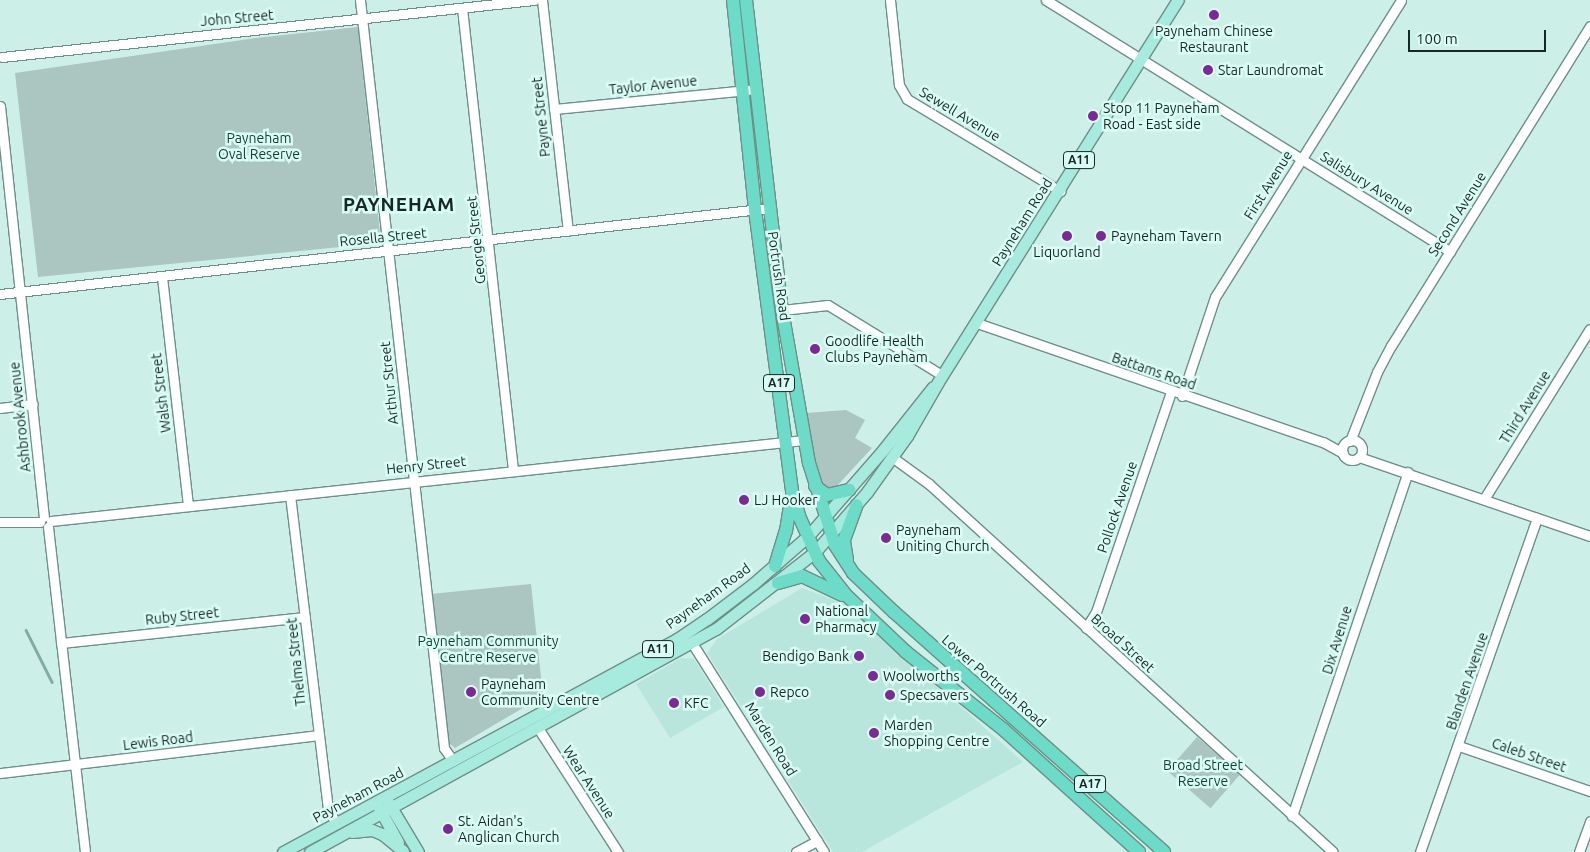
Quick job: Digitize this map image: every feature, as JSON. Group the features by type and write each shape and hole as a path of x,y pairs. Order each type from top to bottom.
{"highway":[{"name":"Portrush Road","path":"734,0 769,208 782,310 804,440 825,517"},
{"name":"Portrush Road","path":"746,0 755,210 792,491 815,552"},
{"path":"815,486 827,496 849,490"},
{"path":"775,566 786,531 792,491"},
{"path":"848,566 844,540 857,505"},
{"name":"Lower Portrush Road","path":"825,517 831,534 848,566 942,657 1013,719 1057,754 1164,852"},
{"name":"A17","path":"815,552 828,573 856,605 906,652 1024,748 1139,852"},
{"path":"778,583 794,577 806,577 856,605"},
{"path":"1013,719 1024,748 1057,754"}],"main road":[{"name":"Payneham Road","path":"283,852 677,638 775,566 808,536 849,490 940,378 977,323 1178,0"},
{"name":"Payneham Road","path":"310,852 716,629 778,583 815,552 857,505 930,400 940,378"},
{"path":"380,800 418,852"},
{"path":"386,810 404,852"},
{"path":"344,834 376,831 404,852"}],"street":[{"name":"Arthur Street","path":"360,0 444,748 453,760"},
{"name":"John Street","path":"1,58 534,0"},
{"name":"Payne Street","path":"542,0 568,231"},
{"name":"Sewell Avenue","path":"890,0 899,85 908,99 1060,191"},
{"name":"Salisbury Avenue","path":"1046,0 1450,251"},
{"name":"First Avenue","path":"1182,396 1215,297 1401,0"},
{"name":"George Street","path":"462,8 490,239 513,470"},
{"name":"Second Avenue","path":"1343,453 1355,446 1360,422 1377,372 1590,26"},
{"name":"Taylor Avenue","path":"554,109 750,90"},
{"name":"Ashbrook Avenue","path":"0,106 85,852"},
{"name":"Rosella Street","path":"0,294 769,208"},
{"name":"Walsh Street","path":"162,277 188,506"},
{"path":"782,310 828,305 940,378"},
{"name":"Battams Road","path":"977,323 1182,396 1323,442 1343,453 1348,459 1355,446 1323,442"},
{"name":"Third Avenue","path":"1484,499 1590,329"},
{"name":"Pollock Avenue","path":"1086,628 1096,612 1171,392"},
{"path":"0,408 33,404"},
{"name":"Henry Street","path":"0,522 46,522 414,480 804,440"},
{"path":"1355,446 1375,459 1408,472 1590,536"},
{"name":"Broad Street","path":"892,457 928,484 1333,852"},
{"name":"Dix Avenue","path":"1292,816 1408,472"},
{"name":"Thelma Street","path":"290,495 328,808 336,824"},
{"name":"Blanden Avenue","path":"1420,852 1459,746 1537,518"},
{"name":"Ruby Street","path":"61,643 305,616"},
{"name":"Marden Road","path":"692,642 824,852"},
{"name":"Wear Avenue","path":"538,728 618,852"},
{"name":"Lewis Road","path":"0,773 319,735"},
{"name":"Caleb Street","path":"1459,746 1590,791"},
{"path":"1579,852 1590,821"},
{"path":"796,852 817,840"}],"shaded area":[{"name":"Marden Shopping Centre","path":"802,588 845,604 1023,762 862,852 833,852 707,653 717,639"},
{"path":"681,658 694,659 724,707 670,738 636,684"}],"green space":[{"name":"Payneham Oval Reserve","path":"358,27 381,243 38,277 15,73 256,38"},
{"path":"846,410 865,420 855,438 872,448 836,487 826,489 820,485 806,413"},
{"name":"Payneham Community Centre Reserve","path":"531,584 543,696 455,748 449,743 431,594"},
{"name":"Broad Street Reserve","path":"1197,737 1240,774 1210,808 1167,771"}],"waterway":[{"path":"26,630 52,682"}],"place":[{"name":"Payneham Chinese Restaurant","path":"1214,15"},
{"name":"Star Laundromat","path":"1208,70"},
{"name":"Stop 11 Payneham Road - East side","path":"1093,116"},
{"name":"Liquorland","path":"1067,236"},
{"name":"Payneham Tavern","path":"1101,236"},
{"name":"Goodlife Health Clubs Payneham","path":"815,349"},
{"name":"LJ Hooker","path":"744,500"},
{"name":"Payneham Uniting Church","path":"886,538"},
{"name":"National Pharmacy","path":"805,619"},
{"name":"Bendigo Bank","path":"859,656"},
{"name":"Woolworths","path":"873,676"},
{"name":"Payneham Community Centre","path":"471,692"},
{"name":"Repco","path":"760,692"},
{"name":"Specsavers","path":"890,695"},
{"name":"KFC","path":"674,703"},
{"name":"Marden Shopping Centre","path":"874,733"},
{"name":"St. Aidan's Anglican Church","path":"448,829"}],"district":[{"name":"PAYNEHAM","path":"399,205"}]}
